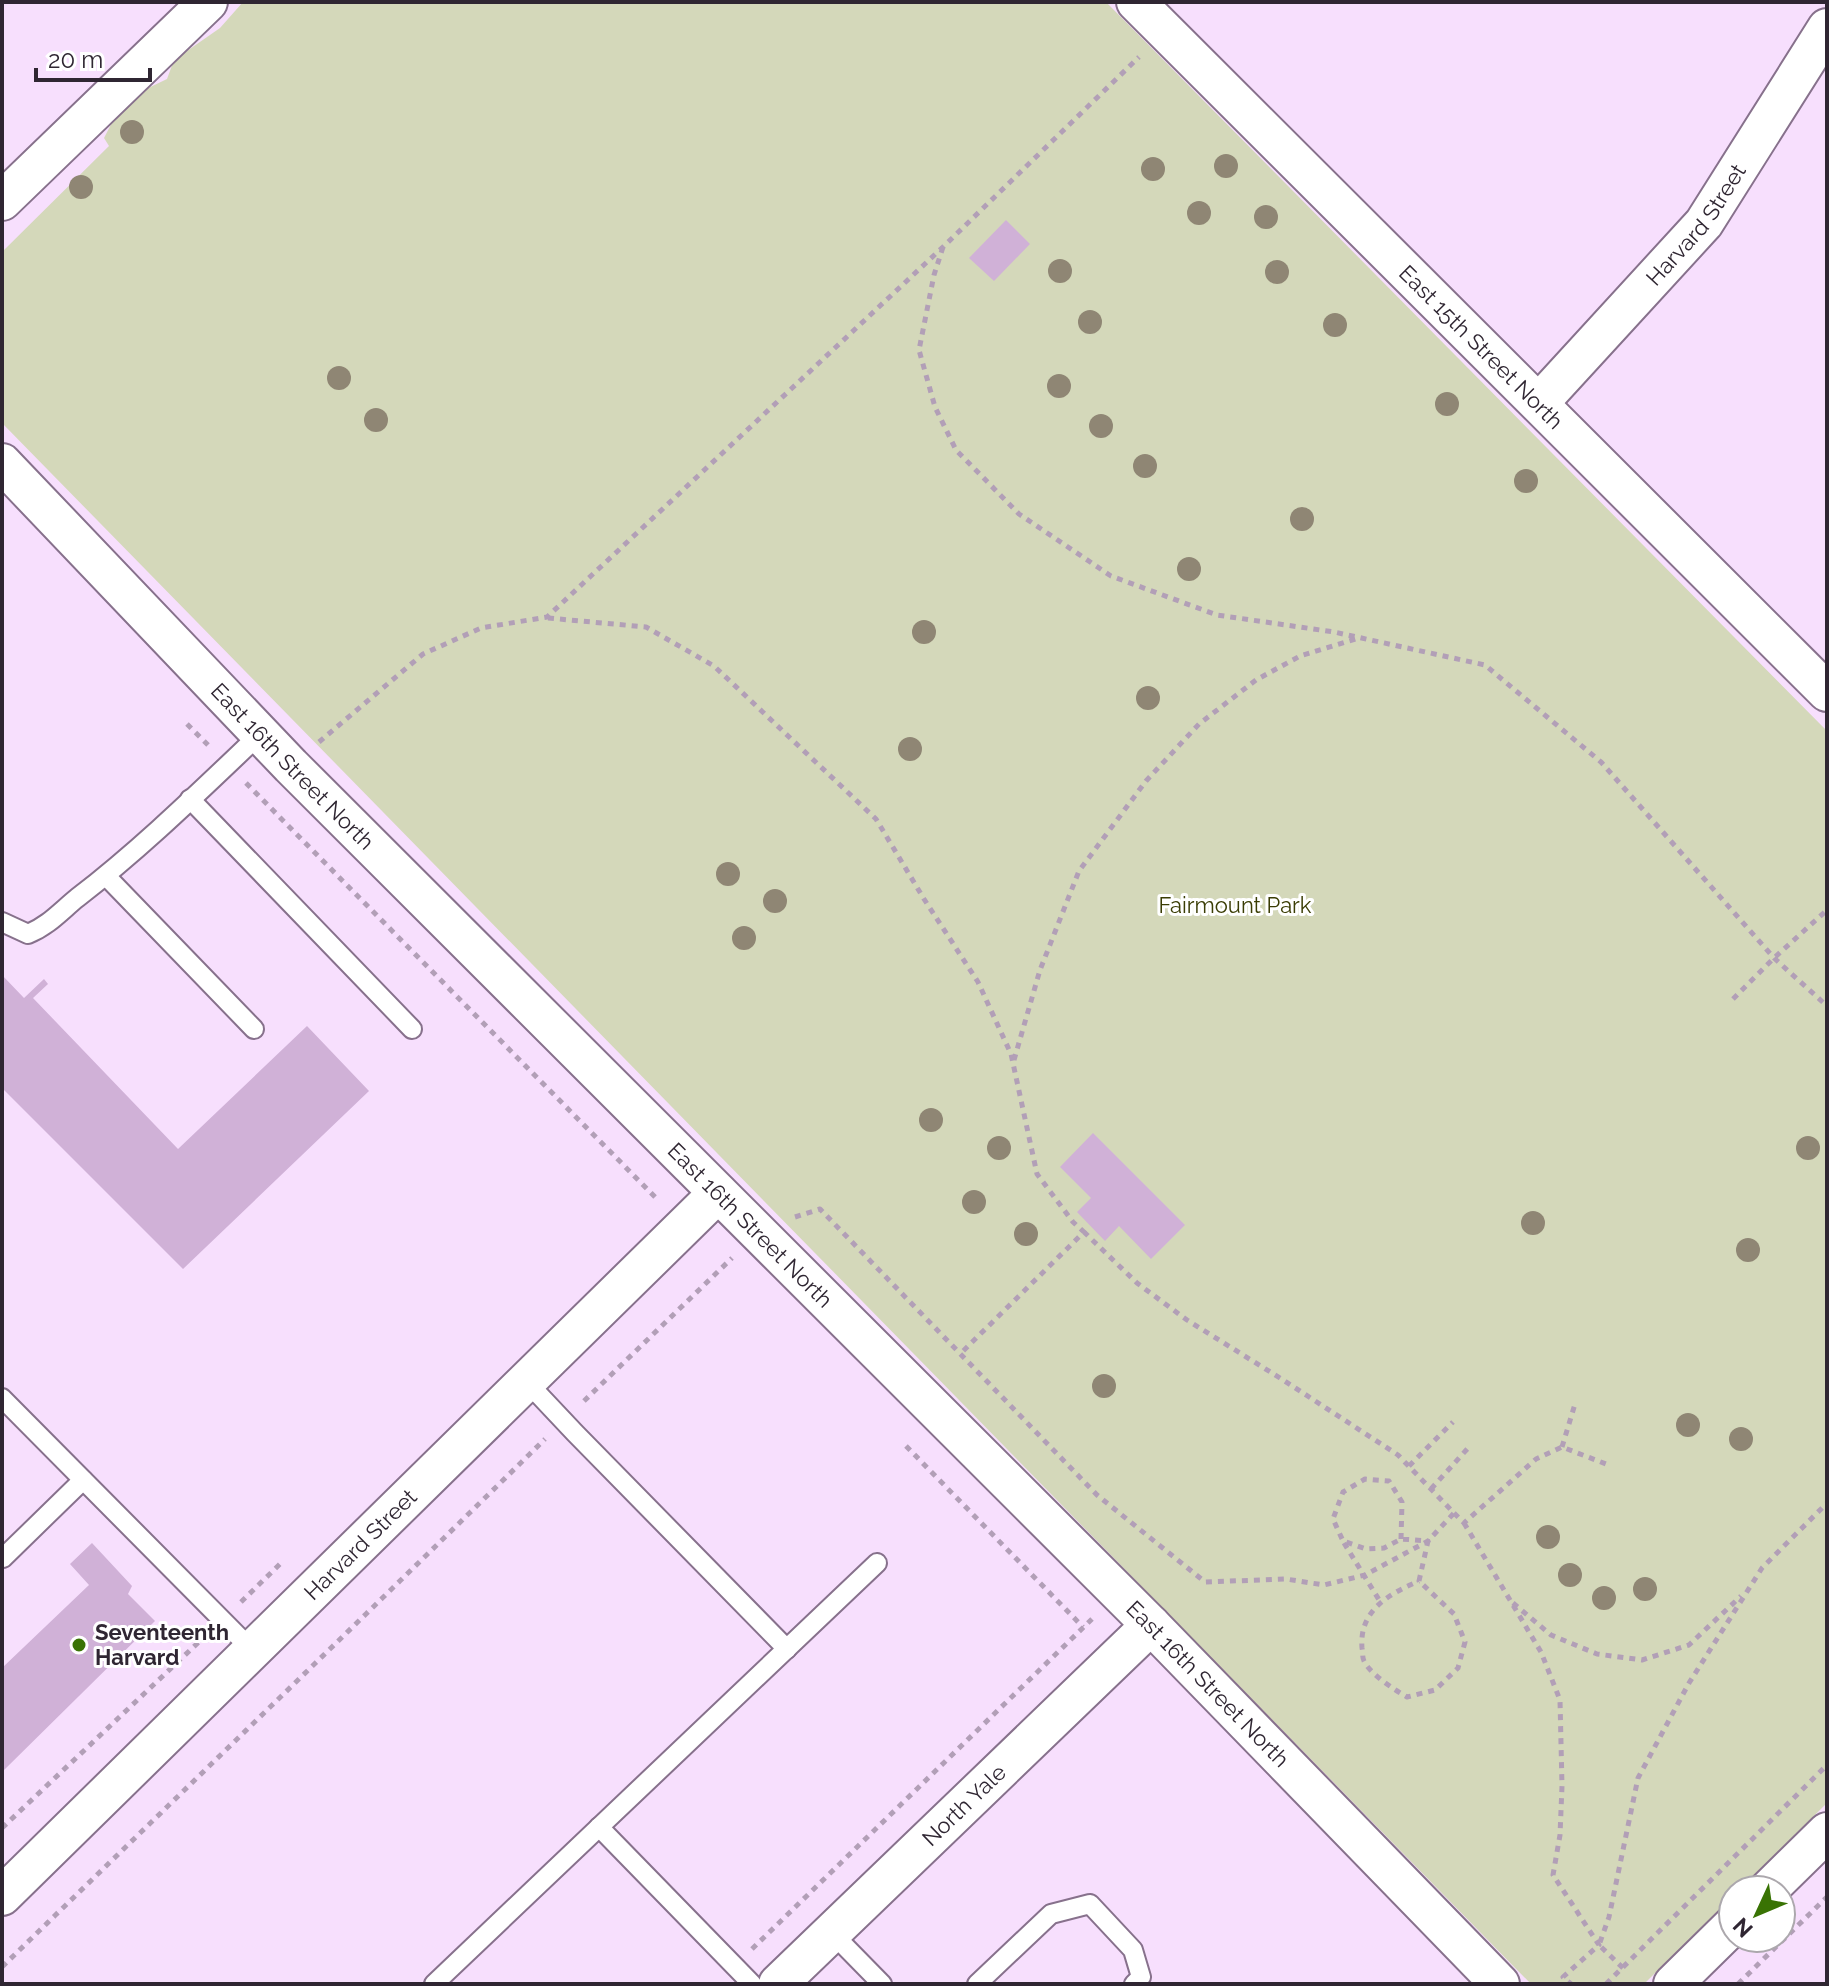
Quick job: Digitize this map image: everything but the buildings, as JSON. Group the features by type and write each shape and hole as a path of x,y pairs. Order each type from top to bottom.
{"street":[{"path":"2,201 208,2"},
{"name":"East 15th Street North","path":"1136,2 1827,692"},
{"name":"Harvard Street","path":"1539,403 1704,223 1827,28"},
{"name":"East 16th Street North","path":"2,463 291,766 1151,1625 1500,1984"},
{"name":"Harvard Street","path":"2,1896 718,1193"},
{"name":"North Yale","path":"778,1984 1151,1625"},
{"path":"1784,1874 1827,1832"},
{"path":"1673,1984 1717,1941"}],"lane":[{"path":"2,922 28,934 42,929 118,867 260,734"},
{"path":"190,799 412,1029"},
{"path":"106,876 254,1029"},
{"path":"526,1381 787,1649"},
{"path":"2,1398 252,1650"},
{"path":"2,1556 83,1480"},
{"path":"434,1984 877,1563"},
{"path":"599,1827 752,1984"},
{"path":"977,1984 1051,1914 1090,1904 1133,1950 1141,1977 1134,1984"},
{"path":"831,1932 882,1984"}],"path":[{"path":"547,617 943,247 1165,31"},
{"path":"943,247 934,275 919,350 935,407 956,450 1019,514 1111,576 1217,615 1361,638 1485,665 1601,762 1774,958 1827,1006"},
{"path":"291,766 423,654 481,628 547,617 646,627 714,666 876,819 978,982 1011,1054 1037,1174 1073,1222 1137,1283 1187,1320 1398,1455 1464,1523 1541,1652 1560,1700 1562,1786 1560,1835 1553,1875 1599,1945 1623,1968"},
{"path":"1013,1065 1040,970 1079,871 1146,781 1199,724 1256,680 1300,656 1361,638"},
{"path":"187,724 661,1204"},
{"path":"1733,999 1827,910"},
{"path":"2,1967 728,1262 756,1231 820,1209 1097,1495 1205,1582 1286,1579 1324,1585 1365,1575 1428,1541 1454,1513"},
{"path":"961,1353 1084,1232"},
{"path":"1562,1447 1575,1404"},
{"path":"1409,1466 1453,1422"},
{"path":"906,1446 1083,1627"},
{"path":"1431,1489 1469,1447"},
{"path":"1464,1523 1536,1459 1562,1447 1606,1464"},
{"path":"1381,1603 1333,1519 1343,1492 1365,1479 1389,1481 1402,1502 1401,1539"},
{"path":"1571,1984 1563,1977 1599,1945 1609,1917 1638,1778 1689,1683 1762,1568 1827,1503"},
{"path":"1343,1541 1366,1549 1384,1548 1401,1539 1428,1541"},
{"path":"1419,1581 1428,1541"},
{"path":"2,1828 291,1554"},
{"path":"1419,1581 1454,1614 1465,1642 1458,1668 1435,1690 1407,1697 1383,1683 1364,1661 1361,1637 1369,1614 1391,1593 1419,1581"},
{"path":"1510,1600 1551,1635 1597,1654 1642,1660 1689,1645 1748,1590"},
{"path":"735,1966 1119,1593"},
{"path":"1606,1984 1827,1765"},
{"path":"1738,1984 1827,1897"}],"green space":[{"name":"Fairmount Park","path":"243,2 1106,2 1827,731 1827,1803 1755,1874 1717,1874 1717,1912 1644,1984 1531,1984 2,423 2,252 109,146 104,138 121,105 167,79 174,60 220,28"}],"place":[{"name":"Seventeenth Harvard","path":"79,1645"}]}
